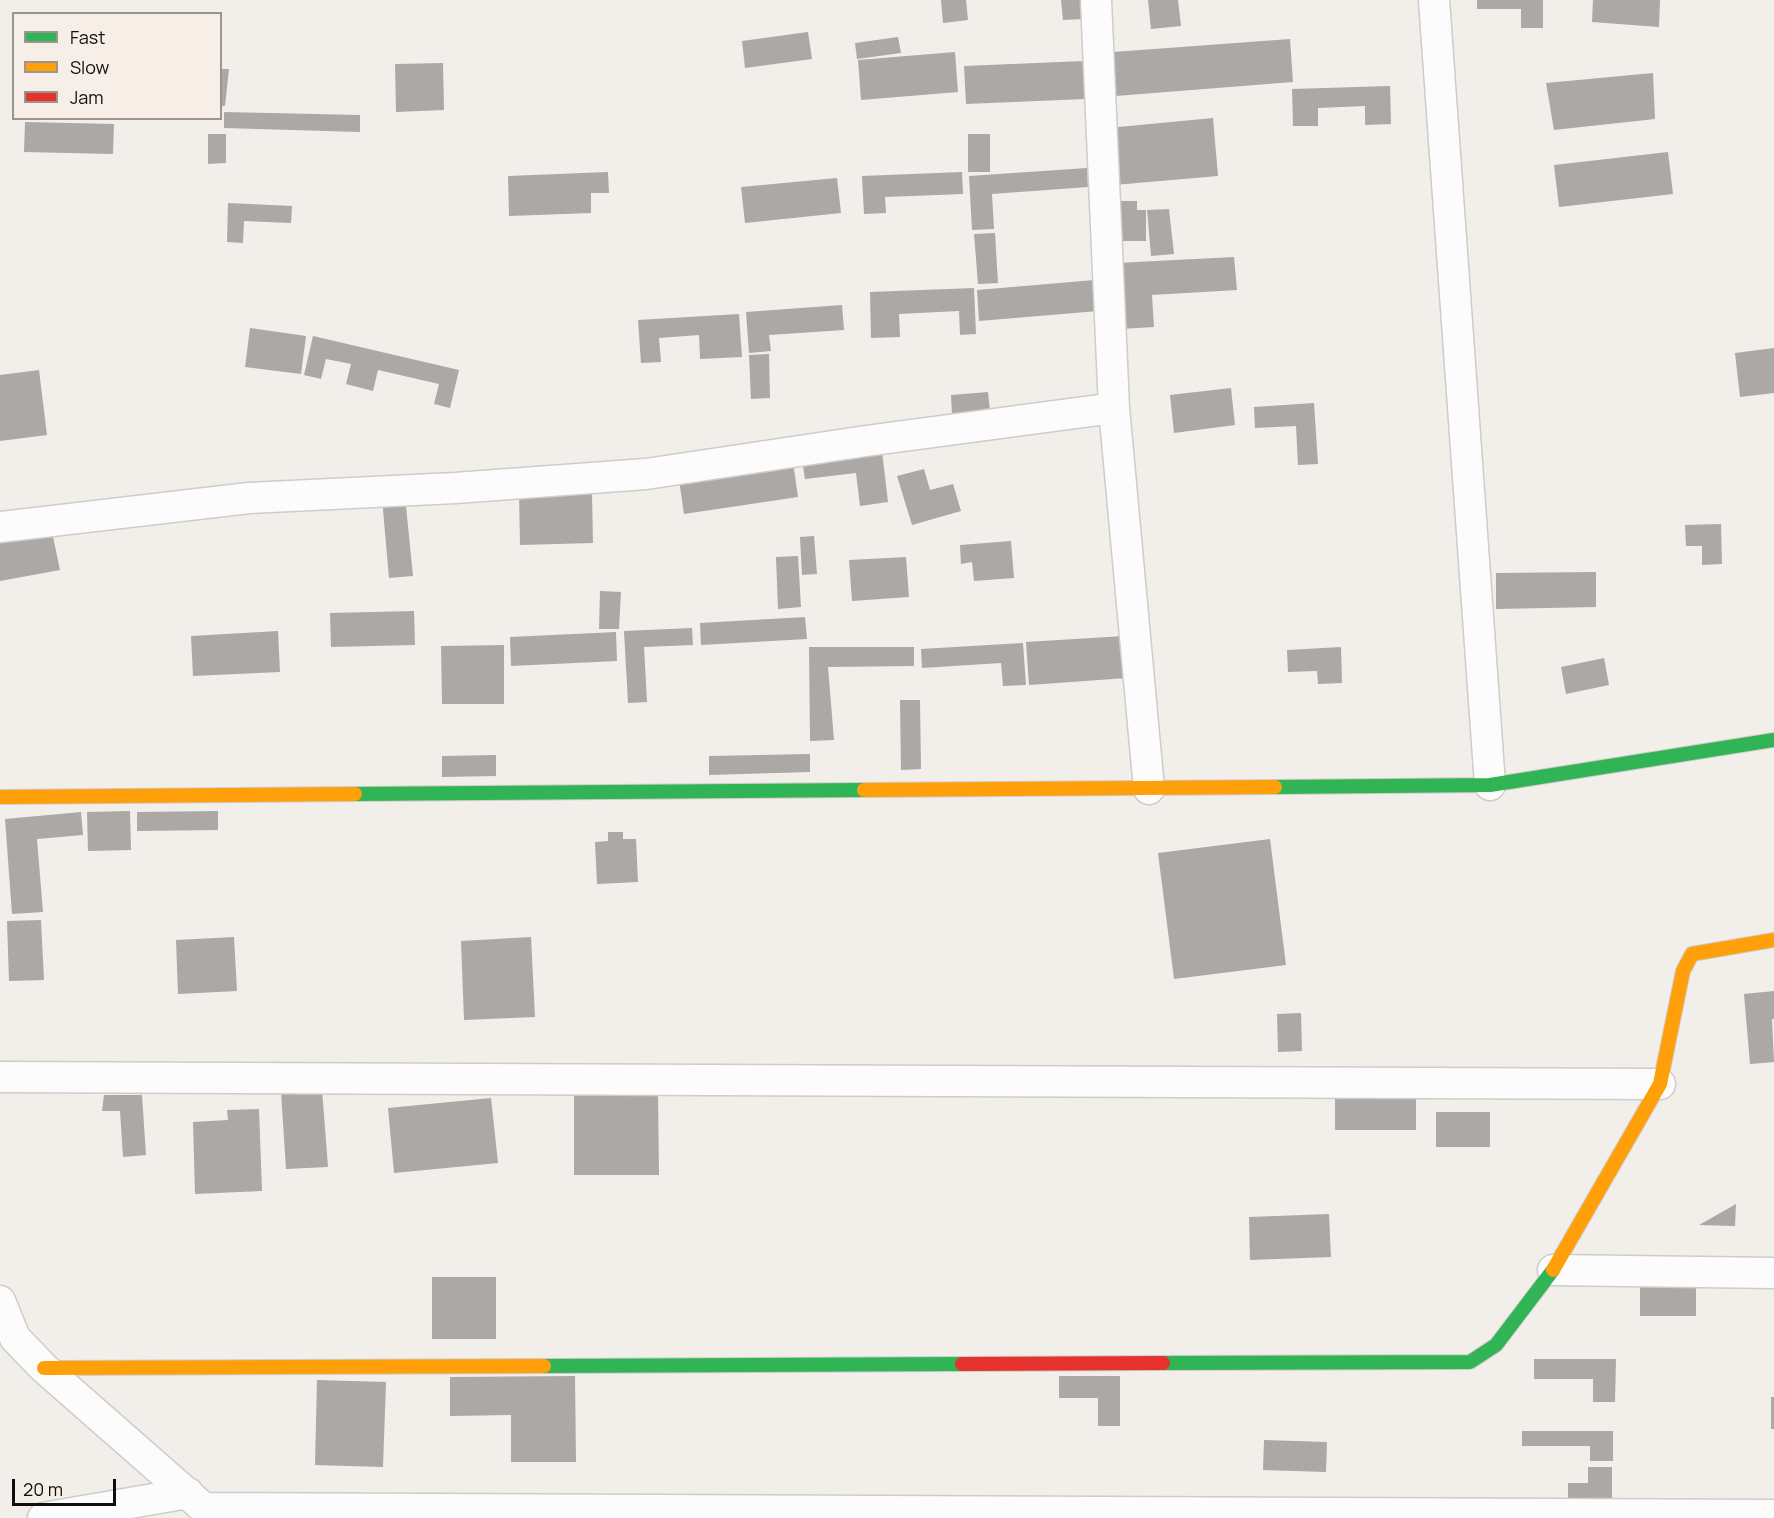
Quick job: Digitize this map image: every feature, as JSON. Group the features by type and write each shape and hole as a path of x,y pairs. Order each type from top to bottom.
{"street":[{"path":"1096,0 1114,408 1149,789"},
{"path":"1434,0 1490,786"},
{"path":"0,527 249,498 455,488 646,474 901,436 1114,408"},
{"path":"0,797 1490,786 1774,740"},
{"path":"44,1368 1470,1362 1496,1345 1553,1270 1660,1084 1683,972 1692,954 1774,940"},
{"path":"0,1077 1660,1084"},
{"path":"1553,1270 1774,1273"},
{"path":"0,1301 8,1339 203,1506"},
{"path":"43,1518 203,1506 1774,1515"}],"building":[{"path":"941,0 966,0 968,20 943,23"},
{"path":"1061,0 1083,0 1084,19 1063,20"},
{"path":"1148,0 1178,0 1181,26 1151,29"},
{"path":"1477,0 1543,0 1543,28 1521,28 1521,9 1477,9"},
{"path":"1593,0 1660,0 1659,27 1592,22"},
{"path":"808,32 812,59 745,68 742,41"},
{"path":"898,37 901,53 857,59 855,43"},
{"path":"1290,39 1293,82 1116,96 1113,52"},
{"path":"955,52 958,92 861,100 858,60"},
{"path":"1084,61 1085,99 966,104 964,66"},
{"path":"443,63 444,110 396,112 395,64"},
{"path":"222,69 229,69 225,106 222,106"},
{"path":"1653,73 1655,119 1554,130 1546,83"},
{"path":"1390,86 1391,124 1365,125 1365,106 1318,108 1318,126 1293,126 1292,89"},
{"path":"224,112 360,115 360,132 224,128"},
{"path":"1213,118 1218,176 1114,185 1108,128"},
{"path":"25,122 114,124 113,154 24,152"},
{"path":"208,134 226,134 226,163 208,164"},
{"path":"968,134 990,134 990,172 968,172"},
{"path":"1668,152 1673,194 1559,207 1554,165"},
{"path":"1087,168 1088,187 992,194 994,229 972,230 969,176"},
{"path":"608,172 609,193 591,193 591,213 509,216 508,176"},
{"path":"962,172 963,194 885,197 886,213 864,214 862,176"},
{"path":"837,178 841,213 745,223 741,187"},
{"path":"1114,201 1137,201 1137,210 1146,210 1146,241 1114,241"},
{"path":"228,203 292,206 291,223 244,221 243,243 227,242"},
{"path":"1169,209 1174,254 1151,256 1147,210"},
{"path":"995,233 998,283 978,284 974,234"},
{"path":"1234,257 1237,290 1152,295 1154,327 1121,329 1117,263"},
{"path":"1095,280 1098,311 979,321 977,290"},
{"path":"974,288 976,334 960,335 959,311 899,314 900,337 871,338 870,292"},
{"path":"842,305 844,330 769,335 771,351 749,353 746,312"},
{"path":"739,314 742,357 700,359 699,335 659,338 661,362 641,363 638,320"},
{"path":"250,328 306,336 301,374 245,367"},
{"path":"313,336 459,370 450,408 434,404 439,384 378,370 373,391 346,384 351,364 326,359 321,379 304,375"},
{"path":"1774,348 1774,393 1740,397 1735,353"},
{"path":"769,354 770,398 751,399 749,355"},
{"path":"39,370 47,435 0,441 0,375"},
{"path":"1231,388 1235,425 1174,433 1170,395"},
{"path":"988,392 990,411 952,414 951,395"},
{"path":"1314,403 1318,464 1298,465 1296,426 1255,428 1254,407"},
{"path":"882,451 888,502 860,506 856,473 805,479 802,460"},
{"path":"793,462 798,497 684,514 679,480"},
{"path":"924,469 930,490 953,484 961,511 912,525 897,476"},
{"path":"592,493 593,543 520,545 519,494"},
{"path":"405,496 413,576 389,578 382,498"},
{"path":"1721,524 1722,564 1702,565 1702,546 1686,546 1685,525"},
{"path":"51,527 60,570 0,581 0,537"},
{"path":"814,536 817,574 802,575 800,537"},
{"path":"1011,541 1014,578 974,581 972,562 961,564 960,545"},
{"path":"798,556 801,607 778,609 776,557"},
{"path":"906,557 909,597 852,601 849,560"},
{"path":"1596,572 1596,607 1496,609 1496,573"},
{"path":"600,591 621,592 619,629 599,629"},
{"path":"414,611 415,645 331,647 330,613"},
{"path":"805,617 807,639 701,645 700,623"},
{"path":"692,628 693,645 644,647 647,702 628,703 624,631"},
{"path":"278,631 280,672 193,676 191,636"},
{"path":"616,632 617,661 511,666 510,637"},
{"path":"1124,636 1127,678 1029,685 1026,642"},
{"path":"1023,643 1026,685 1003,686 1001,663 922,668 921,649"},
{"path":"504,645 504,704 442,704 441,646"},
{"path":"809,647 914,647 914,666 828,667 834,740 810,741"},
{"path":"1341,647 1342,683 1318,684 1317,671 1288,672 1287,650"},
{"path":"1604,658 1609,685 1566,694 1561,667"},
{"path":"900,700 920,700 921,769 901,770"},
{"path":"810,754 810,772 709,775 709,756"},
{"path":"496,755 496,776 442,777 442,756"},
{"path":"130,811 131,850 88,851 87,812"},
{"path":"218,811 218,830 137,831 137,812"},
{"path":"81,812 83,835 37,839 43,912 12,914 5,819"},
{"path":"608,832 623,832 623,839 636,839 638,882 597,884 595,842 608,841"},
{"path":"1270,839 1286,965 1174,979 1158,853"},
{"path":"41,920 44,980 9,981 7,921"},
{"path":"234,937 237,991 178,994 176,940"},
{"path":"531,937 535,1017 464,1020 461,941"},
{"path":"1774,991 1774,1019 1772,1019 1774,1062 1750,1064 1744,994"},
{"path":"1301,1013 1302,1051 1278,1052 1277,1014"},
{"path":"322,1089 328,1167 286,1169 281,1092"},
{"path":"658,1092 659,1175 574,1175 574,1093"},
{"path":"1335,1093 1416,1093 1416,1130 1335,1130"},
{"path":"104,1095 142,1095 146,1155 123,1157 120,1111 102,1111"},
{"path":"491,1098 498,1163 394,1173 388,1108"},
{"path":"259,1109 262,1191 195,1194 193,1122 228,1120 227,1110"},
{"path":"1436,1112 1490,1112 1490,1147 1436,1147"},
{"path":"1736,1204 1735,1226 1699,1225"},
{"path":"1329,1214 1331,1257 1250,1260 1249,1217"},
{"path":"432,1277 496,1277 496,1339 432,1339"},
{"path":"1696,1285 1696,1316 1640,1316 1640,1286"},
{"path":"1534,1359 1616,1359 1615,1402 1593,1402 1593,1379 1534,1379"},
{"path":"575,1376 576,1462 511,1462 511,1415 450,1416 450,1377"},
{"path":"1059,1376 1120,1376 1120,1426 1098,1426 1098,1398 1059,1398"},
{"path":"317,1380 386,1382 383,1467 315,1465"},
{"path":"1771,1397 1774,1397 1774,1429 1771,1429"},
{"path":"1522,1431 1613,1431 1613,1461 1590,1461 1590,1446 1522,1446"},
{"path":"1264,1440 1327,1442 1326,1472 1263,1470"},
{"path":"1588,1467 1612,1467 1612,1499 1568,1499 1568,1483 1588,1483"}],"traffic: fast":[{"path":"1275,787 1490,785 1774,740"},
{"path":"355,794 864,790"},
{"path":"1163,1363 1470,1362 1496,1345 1553,1270"},
{"path":"544,1366 962,1364"}],"traffic: slow":[{"path":"864,790 1275,787"},
{"path":"0,797 355,794"},
{"path":"1553,1270 1660,1084 1683,971 1692,954 1774,940"},
{"path":"44,1368 544,1366"}],"traffic: jam":[{"path":"962,1364 1163,1363"}]}
